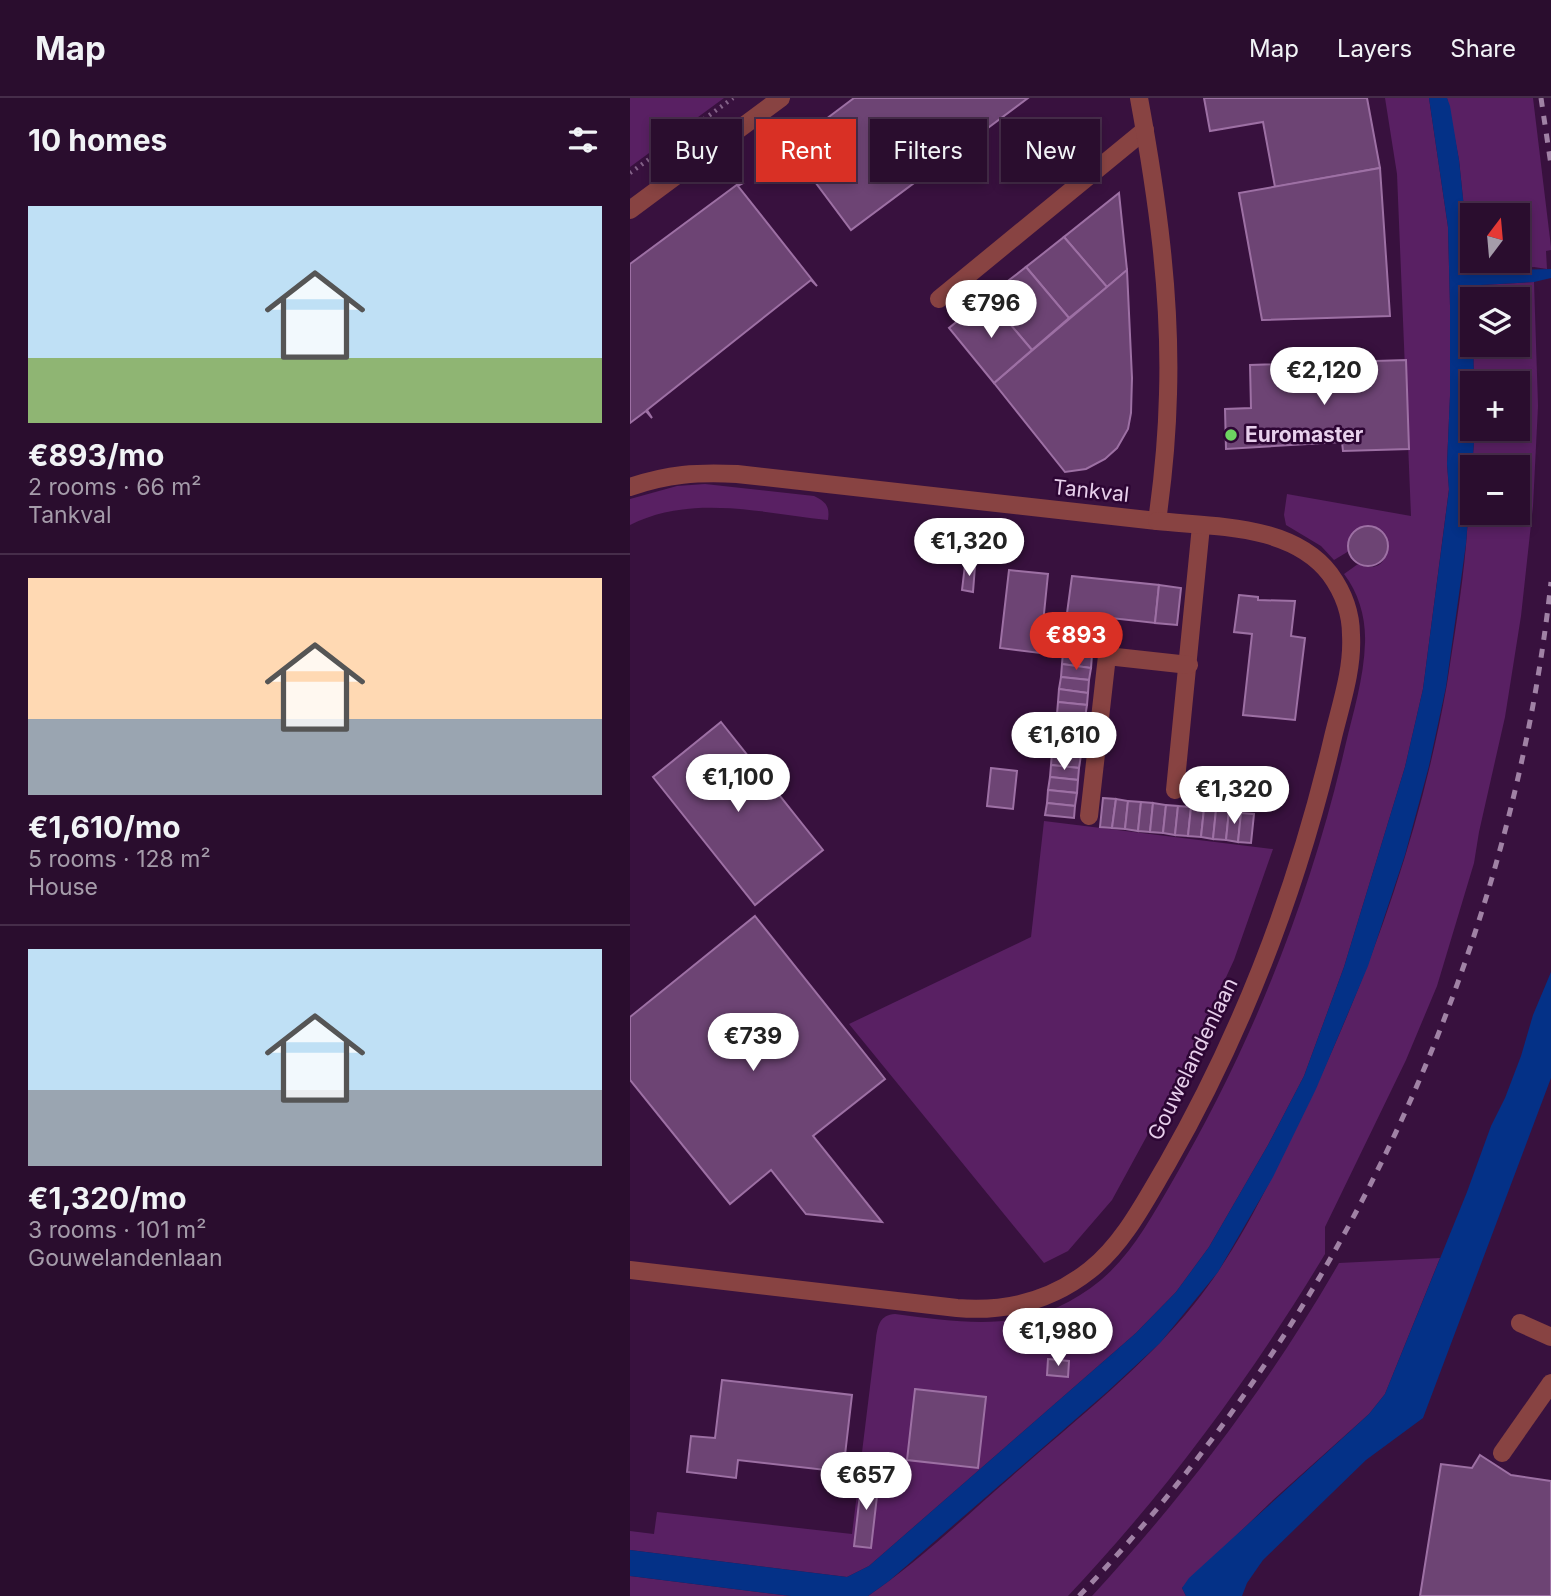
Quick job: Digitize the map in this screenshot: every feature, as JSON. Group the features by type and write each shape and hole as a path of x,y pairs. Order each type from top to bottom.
{"street":[{"path":"630,210 781,98"},
{"name":"Tankval","path":"630,487 658,477 694,472 737,474 1157,522 1165,458 1167,325 1163,260 1139,98"},
{"path":"939,299 1145,130"},
{"name":"Gouwelandenlaan","path":"630,1269 957,1308 999,1309 1031,1301 1070,1284 1109,1252 1129,1227 1202,1100 1253,987 1309,831 1350,658 1351,625 1344,598 1321,564 1303,550 1281,539 1249,532 1157,522"},
{"path":"1175,790 1201,526"},
{"path":"1089,816 1107,656 1189,665"},
{"path":"1520,1323 1551,1337"},
{"path":"1502,1453 1551,1383"}],"path":[{"path":"630,173 733,98"}],"shaded area":[{"path":"630,98 724,98 695,119 651,119 651,152 630,167"},
{"path":"1385,98 1429,98 1448,227 1449,489 1423,689 1405,767 1344,967 1304,1076 1209,1247 1176,1292 1136,1333 869,1566 847,1577 630,1550 630,1531 654,1534 657,1512 852,1534 876,1338 883,1319 895,1314 951,1321 1002,1321 1052,1310 1076,1297 1101,1280 1132,1247 1201,1131 1275,971 1296,916 1331,804 1358,695 1365,643 1360,607 1354,589 1344,574 1358,564 1372,567 1381,563 1386,555 1383,535 1377,528 1368,526 1354,533 1349,551 1334,560 1321,546 1286,525 1284,515 1287,494 1411,516 1397,174"},
{"path":"1447,98 1533,98 1551,247 1551,250 1546,251 1547,269 1530,267 1530,203 1463,203 1459,160"},
{"path":"1534,282 1538,406 1533,506 1521,616 1505,717 1474,863 1437,986 1406,1060 1325,1227 1325,1254 1268,1345 1206,1432 1140,1516 1068,1596 868,1596 941,1538 1107,1394 1153,1350 1195,1303 1239,1239 1323,1071 1388,909 1422,798 1447,684 1467,525 1530,525 1530,455 1473,455 1474,441 1530,441 1530,371 1474,371 1473,357 1530,357 1530,287 1478,287"},
{"path":"705,484 814,496 826,505 828,520 753,510 702,508 678,510 630,525 630,499 677,486"},
{"path":"1044,821 1273,849 1234,960 1185,1066 1112,1200 1068,1251 1044,1263 849,1024 1031,937"},
{"path":"1440,1258 1385,1394 1369,1414 1273,1500 1182,1588 1186,1596 1092,1596 1161,1518 1225,1436 1285,1351 1339,1263"},
{"path":"630,1576 791,1596 630,1596"}],"water":[{"path":"1429,98 1447,98 1450,106 1463,203 1460,203 1460,273 1530,273 1530,270 1551,269 1551,278 1534,282 1460,287 1460,357 1473,357 1474,371 1460,371 1460,441 1474,441 1473,455 1460,455 1460,525 1467,525 1466,544 1446,687 1429,766 1405,855 1368,966 1316,1089 1273,1177 1218,1272 1160,1343 889,1581 868,1596 791,1596 630,1576 630,1550 847,1577 869,1566 1136,1333 1176,1292 1209,1247 1304,1076 1344,967 1405,767 1423,689 1449,490 1448,227"},
{"path":"1551,972 1551,1078 1423,1418 1366,1460 1263,1560 1247,1583 1242,1596 1186,1596 1182,1588 1189,1578 1369,1414 1385,1394 1491,1126 1505,1098 1533,1015"}],"building":[{"path":"854,98 1028,98 987,129 987,119 870,119 870,182 915,182 851,230 815,182 856,182 856,119 826,119"},
{"path":"1204,98 1367,98 1380,168 1275,187 1263,122 1210,131"},
{"path":"1380,168 1390,316 1262,320 1239,193"},
{"path":"742,181 743,183 738,186 817,286 811,280 647,410 652,418 646,411 630,423 630,264"},
{"path":"1119,193 1127,270 1107,287 1064,237"},
{"path":"1064,237 1107,287 1069,318 1026,267"},
{"path":"1026,267 1069,318 1032,350 987,297"},
{"path":"1127,270 1132,378 1128,429 1117,448 1105,459 1086,469 1065,472 994,383"},
{"path":"987,297 1032,350 994,383 949,328"},
{"path":"1406,360 1409,449 1343,451 1342,442 1226,449 1225,409 1251,408 1250,365"},
{"path":"1368,526 1382,532 1388,546 1382,560 1368,566 1354,560 1348,546 1354,532"},
{"path":"965,565 975,566 973,592 962,590"},
{"path":"1009,570 1048,574 1040,653 1000,648"},
{"path":"1072,576 1159,585 1155,623 1067,613"},
{"path":"1159,585 1181,588 1177,625 1155,623"},
{"path":"1239,595 1258,597 1258,600 1295,601 1291,636 1305,638 1295,720 1243,715 1252,634 1234,632"},
{"path":"1063,652 1092,655 1091,668 1062,664"},
{"path":"1062,664 1091,668 1089,680 1061,677"},
{"path":"1061,677 1089,680 1088,693 1059,689"},
{"path":"1059,689 1088,693 1087,705 1058,702"},
{"path":"1058,702 1087,705 1085,718 1057,714"},
{"path":"1057,714 1085,718 1084,730 1055,727"},
{"path":"721,722 823,850 755,905 653,777"},
{"path":"1055,727 1084,730 1082,742 1054,740"},
{"path":"1054,740 1082,742 1081,755 1052,752"},
{"path":"1052,752 1081,755 1079,768 1051,765"},
{"path":"1051,765 1079,768 1078,780 1050,777"},
{"path":"991,768 1017,771 1013,809 987,806"},
{"path":"1050,777 1078,780 1077,793 1048,790"},
{"path":"1048,790 1077,793 1075,806 1047,803"},
{"path":"1103,798 1116,799 1112,828 1100,827"},
{"path":"1116,799 1128,801 1125,829 1112,828"},
{"path":"1128,801 1141,802 1138,831 1125,829"},
{"path":"1141,802 1153,803 1150,832 1138,831"},
{"path":"1047,803 1075,806 1074,818 1045,815"},
{"path":"1153,803 1166,805 1163,833 1150,832"},
{"path":"1166,805 1178,806 1175,835 1163,833"},
{"path":"1178,806 1191,807 1188,836 1175,835"},
{"path":"1191,807 1204,809 1201,837 1188,836"},
{"path":"1204,809 1216,810 1213,839 1201,837"},
{"path":"1216,810 1229,811 1226,840 1213,839"},
{"path":"1229,811 1241,813 1238,842 1226,840"},
{"path":"1241,813 1254,814 1251,843 1238,842"},
{"path":"755,916 885,1079 813,1136 882,1222 806,1214 771,1170 730,1204 630,1080 630,1017"},
{"path":"1048,1359 1069,1361 1068,1377 1047,1375"},
{"path":"722,1380 852,1395 843,1472 738,1460 736,1478 687,1472 691,1436 715,1438"},
{"path":"915,1389 986,1397 978,1468 907,1460"},
{"path":"1480,1455 1511,1475 1551,1481 1551,1596 1420,1596 1441,1464 1472,1468"},
{"path":"862,1477 879,1479 871,1548 854,1546"}],"railway":[{"path":"1541,98 1551,165"},
{"path":"1079,1596 1173,1490 1258,1375 1333,1255 1398,1128 1453,997 1497,861 1530,723 1551,582"}],"place":[{"name":"Euromaster","path":"1231,435"}]}
